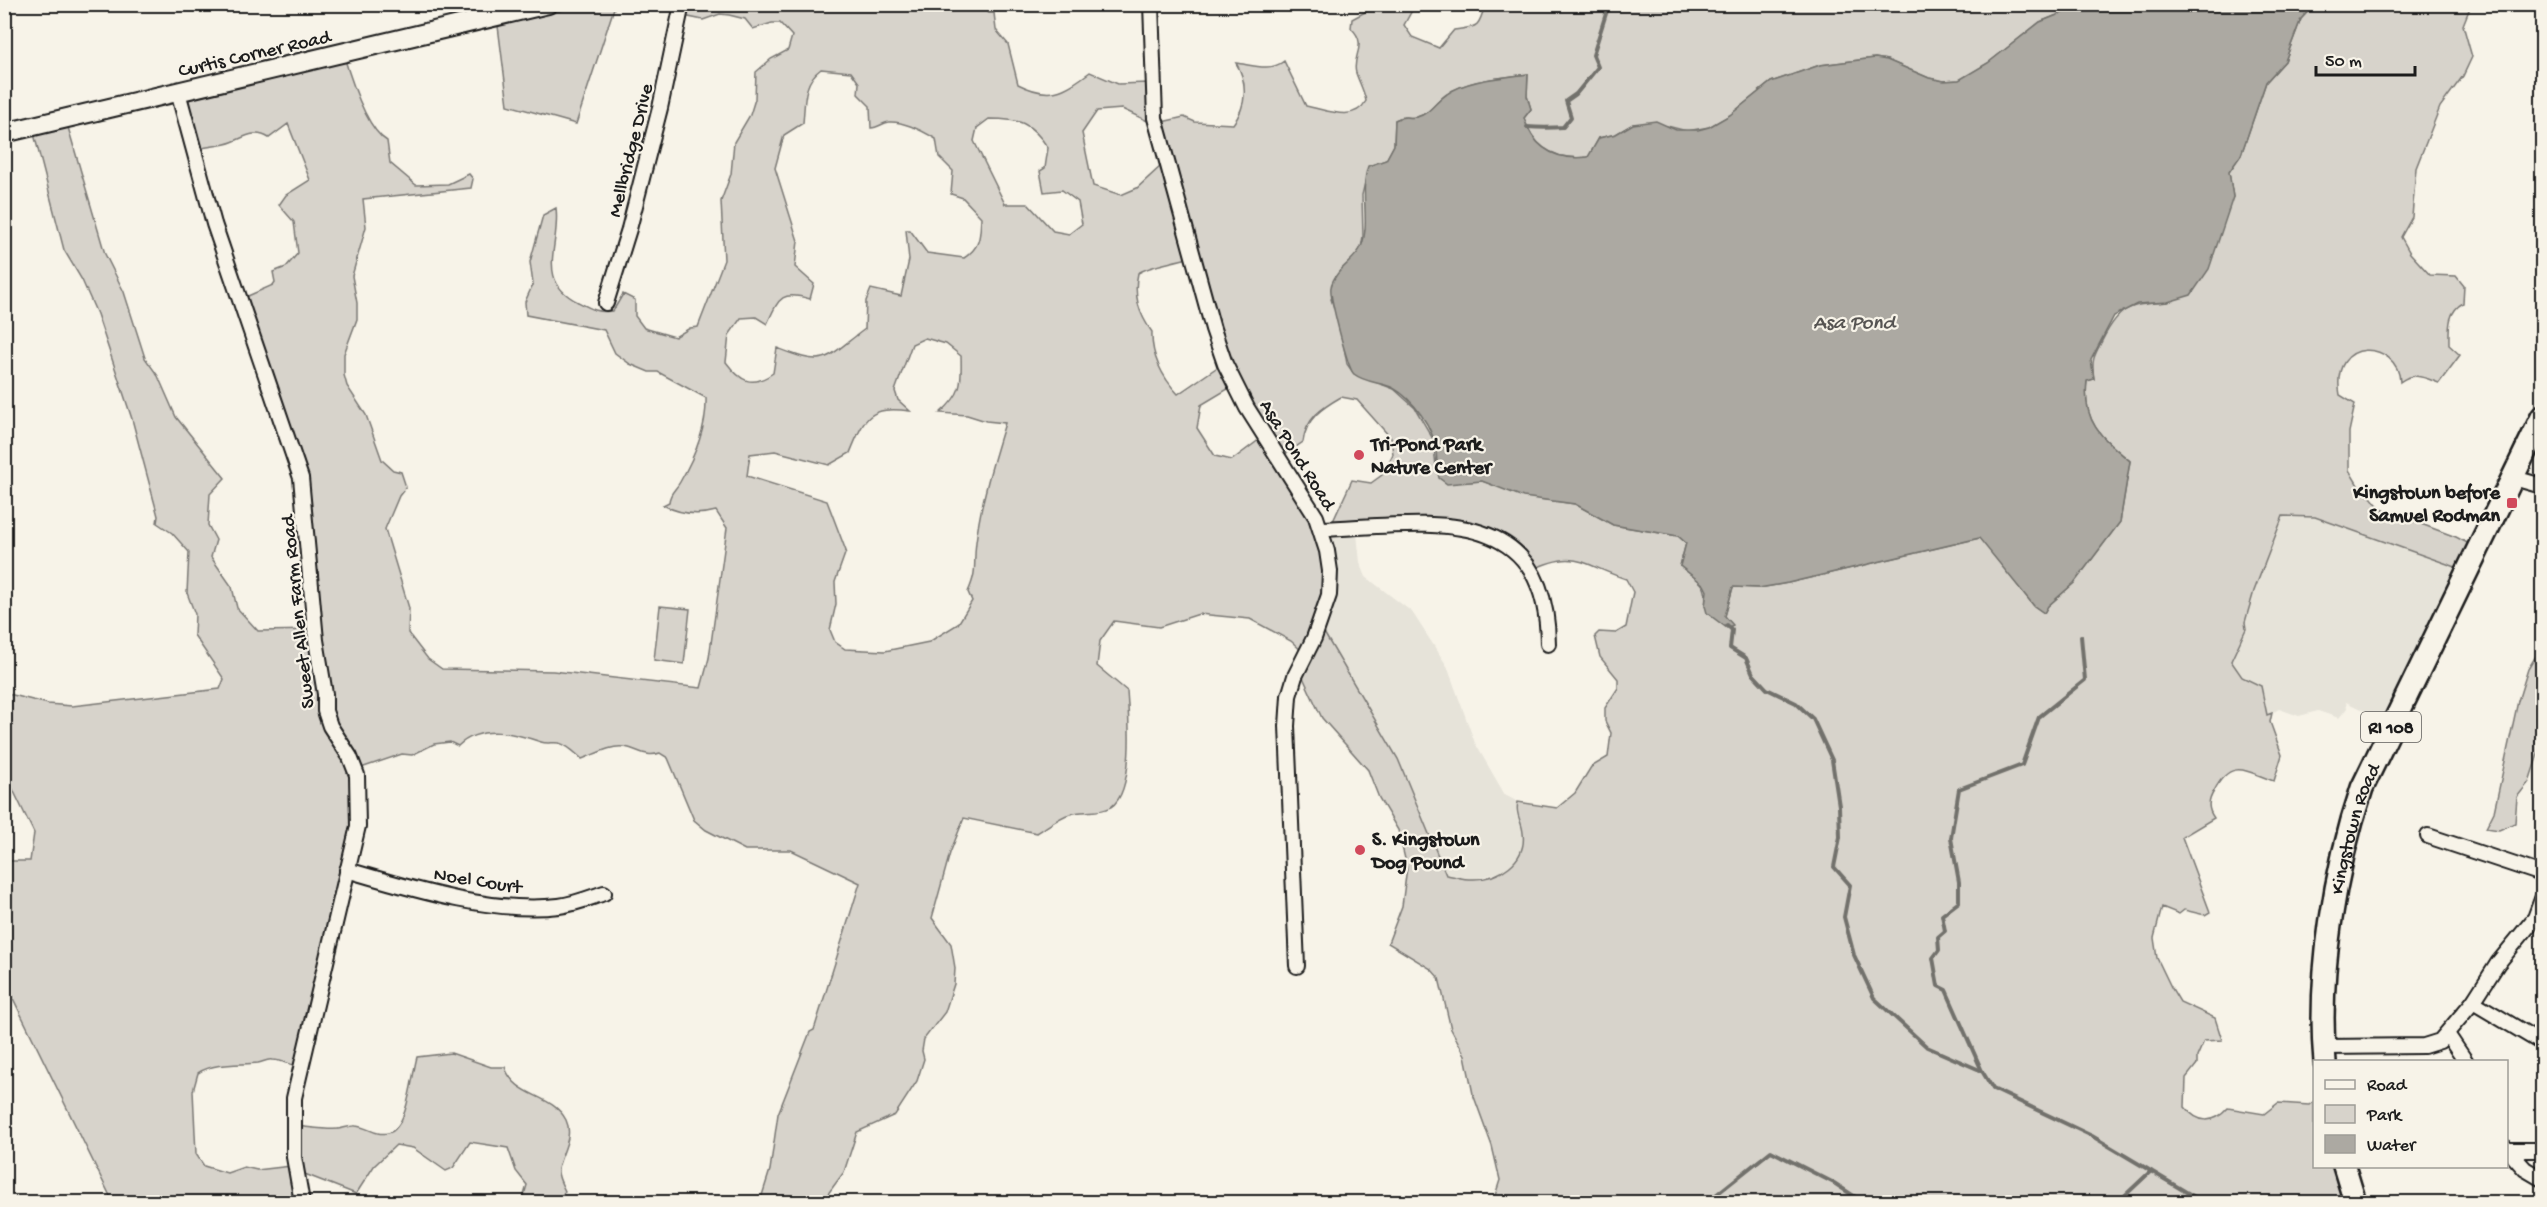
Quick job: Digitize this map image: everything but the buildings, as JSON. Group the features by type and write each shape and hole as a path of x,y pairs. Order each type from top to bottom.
{"main road":[{"name":"Kingstown Road","path":"2325,1054 2324,1008 2333,911 2343,850 2355,808 2362,788 2542,417"},
{"path":"2344,1168 2355,1203"}],"street":[{"name":"Curtis Corner Road","path":"4,134 548,4"},
{"name":"Mellbridge Drive","path":"606,303 632,218 660,108 682,4"},
{"name":"Asa Pond Road","path":"1151,4 1155,118 1213,329 1225,364 1247,408 1280,456 1322,529 1330,571 1329,595 1314,638 1295,676 1289,696 1287,718 1298,966"},
{"name":"Sweet Allen Farm Road","path":"178,92 214,224 301,478 325,711 330,726 350,757 358,783 358,826 294,1098 294,1157 302,1203"},
{"path":"2514,478 2542,486"},
{"path":"1322,529 1444,525 1481,532 1499,541 1529,566 1539,582 1548,620 1548,644"},
{"path":"2428,836 2542,874"},
{"name":"Noel Court","path":"347,870 482,903 520,907 560,906 604,893"},
{"path":"2325,1054 2424,1046 2440,1041 2473,1002 2498,963 2535,918 2542,899"},
{"path":"2473,1002 2542,1043"},
{"path":"2447,1034 2465,1060"},
{"path":"2508,1149 2542,1150"},
{"path":"2508,1149 2525,1169 2542,1179"}],"shaded area":[{"path":"2283,516 2315,517 2467,572 2394,725 2346,702 2347,708 2339,718 2318,711 2299,716 2279,709 2267,716 2261,686 2242,677 2231,662 2246,629 2245,622 2254,591"},
{"path":"1322,533 1357,534 1360,562 1366,577 1412,612 1447,666 1475,743 1505,795 1518,802 1516,812 1524,834 1522,850 1513,865 1503,871 1473,880 1446,875 1398,759 1318,623"}],"green space":[{"path":"583,5 615,5 576,124 508,105 498,26"},
{"path":"682,5 977,5 989,13 994,13 996,30 1008,44 1018,84 1039,92 1056,92 1072,85 1090,72 1118,84 1148,83 1153,124 1184,117 1195,122 1233,124 1241,110 1244,94 1243,78 1236,63 1267,67 1284,61 1306,106 1339,113 1355,112 1361,108 1366,101 1356,73 1359,40 1351,28 1352,19 1378,5 1415,5 1404,25 1412,37 1439,48 1454,30 1476,25 1485,5 2082,5 2040,22 1988,63 1960,80 1944,81 1929,78 1887,60 1875,58 1820,65 1771,82 1730,115 1709,127 1687,131 1667,126 1633,124 1616,134 1599,138 1589,157 1557,155 1548,151 1534,138 1524,118 1531,109 1527,96 1528,74 1465,85 1447,94 1422,115 1395,120 1394,145 1386,160 1369,166 1362,195 1361,248 1331,299 1340,325 1347,364 1354,374 1394,389 1415,408 1433,439 1436,466 1447,483 1482,481 1533,498 1575,504 1613,525 1678,536 1686,543 1680,566 1703,586 1705,606 1725,616 1733,587 1759,588 1788,583 1980,538 2034,606 2044,613 2048,606 2074,583 2120,522 2130,461 2102,436 2091,418 2086,395 2087,381 2094,379 2095,354 2109,327 2128,308 2168,302 2233,197 2229,172 2241,155 2266,82 2285,61 2301,19 2314,5 2471,5 2463,25 2472,57 2463,76 2440,107 2416,168 2412,217 2401,237 2410,253 2430,275 2456,276 2464,286 2463,303 2454,311 2449,327 2449,345 2460,355 2439,383 2414,376 2400,382 2397,368 2389,358 2378,352 2366,350 2354,353 2345,362 2339,375 2340,395 2355,404 2349,432 2349,470 2362,492 2371,497 2381,509 2456,537 2479,549 2467,571 2315,517 2283,516 2254,591 2245,622 2246,629 2231,661 2242,677 2261,686 2267,715 2272,713 2270,722 2282,755 2274,781 2240,770 2226,774 2220,781 2210,801 2209,808 2214,818 2182,837 2210,912 2205,915 2184,910 2179,914 2162,907 2154,938 2157,958 2180,1002 2215,1018 2222,1040 2204,1041 2197,1057 2197,1064 2186,1078 2185,1107 2195,1117 2206,1120 2217,1117 2228,1108 2264,1114 2278,1103 2309,1105 2313,1102 2313,1168 2341,1168 2352,1202 1493,1202 1500,1180 1492,1146 1473,1094 1465,1055 1451,1029 1439,978 1431,969 1388,943 1402,906 1407,867 1398,830 1379,798 1368,770 1322,718 1300,671 1305,654 1291,641 1250,619 1199,614 1159,627 1114,621 1100,641 1097,666 1127,691 1128,703 1127,770 1119,799 1111,807 1066,815 1037,833 964,818 950,853 932,918 951,944 955,968 954,984 945,1012 924,1039 922,1051 924,1059 917,1081 895,1115 857,1132 844,1172 822,1202 760,1202 770,1170 778,1114 810,1032 814,1030 860,883 791,850 745,850 706,830 694,820 668,758 660,753 646,754 619,747 582,759 559,743 543,743 498,732 477,735 458,746 450,742 434,744 412,755 402,754 358,769 361,800 300,1067 270,1060 212,1067 198,1073 193,1091 196,1154 204,1166 227,1173 244,1167 257,1170 291,1166 295,1126 340,1129 356,1126 379,1133 388,1133 395,1129 405,1112 417,1057 451,1053 491,1067 505,1067 517,1085 560,1111 566,1120 569,1133 558,1169 565,1191 558,1202 522,1202 527,1185 516,1171 508,1148 470,1142 453,1168 446,1171 413,1148 396,1145 374,1166 356,1194 297,1171 302,1200 286,1202 113,1202 5,982 5,861 30,861 34,833 5,773 5,693 48,704 72,706 220,689 224,679 194,635 195,614 187,593 189,552 172,533 157,523 158,516 132,419 97,314 82,280 64,250 32,126 65,117 105,254 124,292 145,358 158,376 176,417 225,478 210,494 208,525 216,540 211,557 232,587 237,608 258,631 316,630 307,513 241,299 273,285 275,282 273,272 286,267 298,253 294,222 279,205 286,195 310,180 288,124 269,138 255,134 228,143 197,149 180,91 343,53 354,88 372,126 387,141 390,163 416,185 448,184 469,174 473,179 471,188 363,199 366,227 352,276 357,303 357,319 344,354 344,375 347,386 366,415 382,460 393,470 401,472 406,487 399,496 385,529 409,608 408,633 428,659 442,669 553,671 701,688 709,658 727,528 716,511 689,513 663,505 669,502 695,453 702,431 706,398 658,372 649,372 630,364 615,353 604,330 526,315 525,302 533,284 530,262 543,215 556,208 553,272 557,283 565,293 587,307 603,311 613,311 623,294 635,300 635,316 644,328 675,337 690,328 698,327 724,260 721,201 731,174 734,142 750,115 755,99 756,72 771,59 788,50 792,36 780,23 753,29 745,19 729,15 720,14 703,20 684,16","holes":["821,69 851,72 859,83 858,94 870,106 871,128 889,122 901,123 936,139 939,157 953,171 951,194 963,198 981,217 980,235 974,250 964,258 927,253 910,230 906,230 909,260 901,296 871,289 866,301 865,329 841,348 824,358 816,359 777,348 773,373 766,378 747,381 726,362 729,335 741,318 756,317 767,324 782,298 793,295 810,299 814,284 795,267 798,241 775,168 784,135 803,123 806,93 815,74","1122,109 1152,123 1162,165 1137,188 1121,195 1093,186 1082,133 1097,111","989,119 1009,120 1024,124 1036,132 1048,148 1045,168 1040,171 1044,192 1062,190 1078,202 1082,224 1069,234 1053,231 1028,204 1005,204 974,141 977,128","1187,258 1219,366 1178,394 1159,365 1153,349 1152,332 1141,311 1136,289 1138,273","925,338 946,344 961,356 961,381 957,394 940,413 967,415 986,421 1005,423 981,512 974,572 968,592 972,601 958,624 929,642 885,651 845,649 835,642 830,630 836,604 835,582 846,551 827,501 747,476 750,454 775,451 829,465 850,453 860,430 870,416 885,410 910,411 898,400 895,391 912,344","1231,387 1260,439 1232,460 1215,456 1197,428 1201,405","1341,397 1357,400 1391,438 1393,454 1382,475 1371,483 1352,480 1328,532 1468,532 1495,542 1529,571 1558,560 1569,559 1626,579 1633,592 1626,627 1616,633 1599,632 1595,636 1600,657 1618,679 1618,688 1605,708 1605,721 1611,733 1608,757 1591,767 1575,793 1557,808 1518,802 1517,811 1523,833 1521,852 1509,867 1493,876 1471,879 1446,875 1398,759 1319,624 1329,568 1312,515 1278,459 1303,442 1311,420 1327,405"]},
{"path":"660,606 690,609 684,664 654,660"},
{"path":"2542,646 2542,742 2529,782 2517,797 2515,823 2499,830 2486,828 2494,812 2518,701 2528,669"}],"water":[{"name":"Asa Pond","path":"2082,5 2314,5 2301,19 2285,61 2266,82 2241,155 2229,172 2233,197 2209,269 2191,295 2168,302 2137,304 2114,316 2091,360 2094,379 2087,381 2086,395 2091,418 2102,436 2130,461 2120,522 2074,583 2048,606 2044,613 2034,606 1979,538 1788,583 1759,588 1733,587 1725,616 1733,625 1727,628 1707,613 1705,606 1707,591 1704,585 1680,566 1686,543 1678,536 1613,525 1575,504 1523,497 1482,481 1447,484 1439,478 1431,433 1415,407 1393,388 1363,379 1354,374 1351,369 1336,317 1331,287 1336,276 1358,252 1364,238 1365,187 1368,166 1386,160 1394,145 1395,120 1422,115 1455,89 1486,80 1528,74 1527,96 1531,109 1524,118 1534,138 1540,145 1556,155 1588,157 1599,138 1616,134 1633,124 1656,121 1676,130 1698,130 1709,127 1730,115 1771,82 1820,65 1875,58 1887,60 1929,78 1944,81 1959,80 1988,63 2040,22"}],"waterway":[{"path":"1527,127 1563,127 1571,117 1566,101 1576,94 1598,67 1593,55 1609,4"},
{"path":"1727,625 1732,630 1730,648 1746,658 1753,674 1767,689 1796,703 1813,719 1832,760 1839,806 1840,837 1834,867 1850,885 1844,917 1854,955 1874,998 1927,1047 1982,1071 1993,1089 2092,1136 2203,1202"},
{"path":"1982,1071 1946,990 1938,986 1933,958 1939,950 1938,937 1945,931 1942,915 1959,902 1959,882 1951,838 1959,789 2022,765 2039,717 2085,680 2081,636"},
{"path":"1707,1202 1771,1151 1834,1183 1863,1202"},
{"path":"2118,1202 2151,1171"}],"place":[{"name":"Tri-Pond Park Nature Center","path":"1359,455"},
{"name":"Kingstown before Samuel Rodman","path":"2512,503"},
{"name":"S. Kingstown Dog Pound","path":"1360,850"}]}
